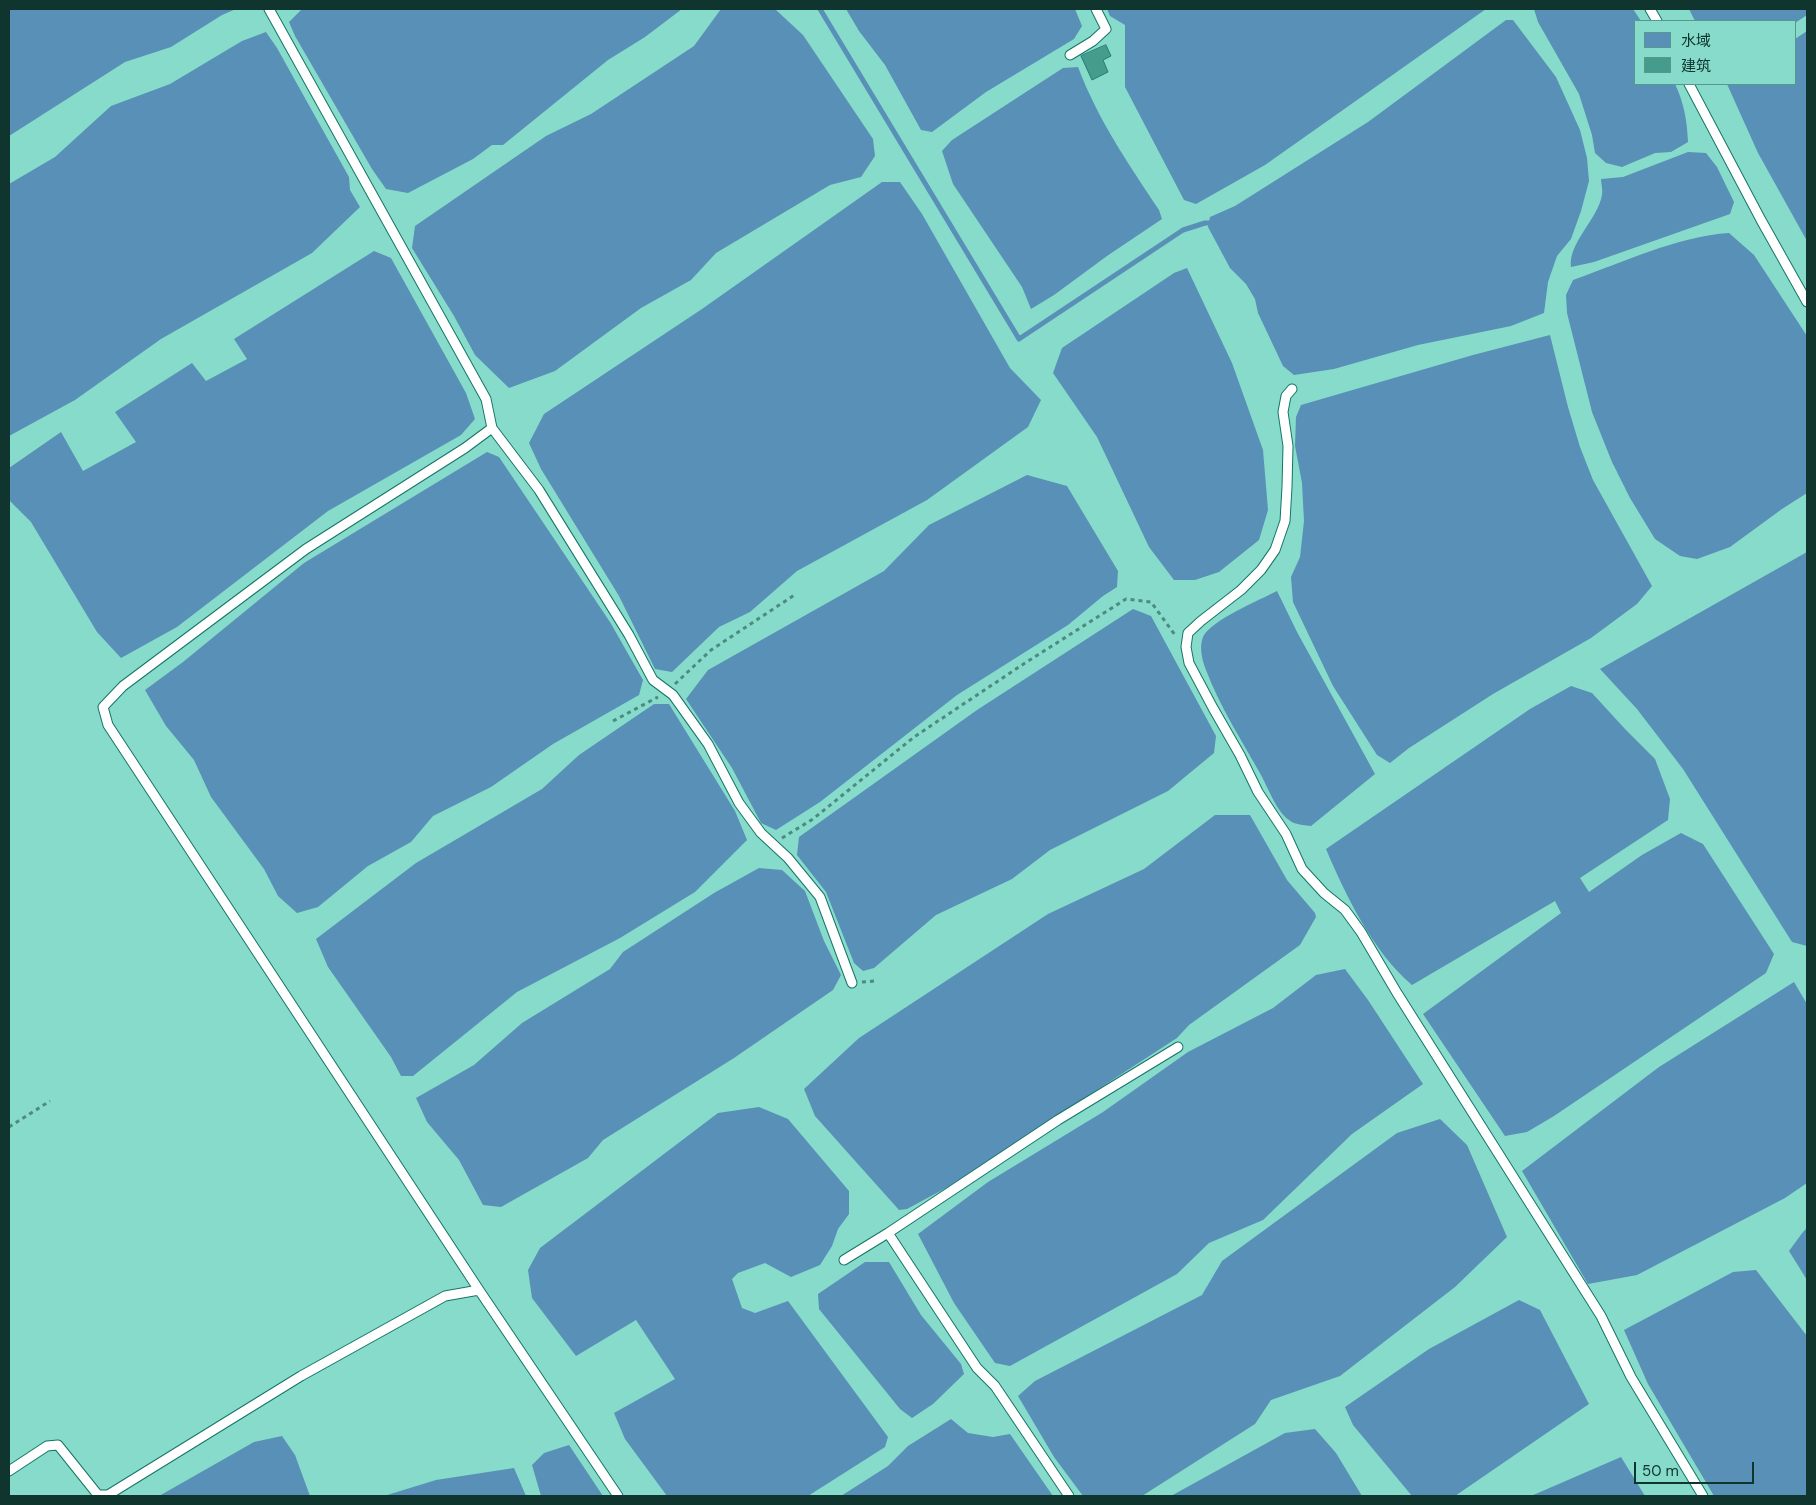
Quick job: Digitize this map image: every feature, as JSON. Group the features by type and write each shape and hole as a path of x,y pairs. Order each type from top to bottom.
{"lane":[{"path":"268,9 486,399 492,428 539,490 629,636 653,680 673,695 708,744 739,804 761,833 788,858 820,898 852,983"},
{"path":"1070,55 1094,41 1106,29 1096,9"},
{"path":"1691,85 1761,220 1807,302"},
{"path":"1292,389 1286,396 1283,412 1288,446 1285,521 1275,550 1262,570 1241,590 1188,633 1186,648 1189,663 1240,755 1258,792 1286,834 1302,869 1324,893 1345,910 1361,932 1397,993 1601,1316 1631,1377 1703,1496"},
{"path":"492,428 306,549 123,686 103,707 108,726 479,1290 618,1496"},
{"path":"844,1260 1058,1120 1178,1047"},
{"path":"888,1233 977,1368 995,1386 1069,1496"},
{"path":"9,1471 47,1446 58,1445 98,1495 108,1495 301,1376 445,1296 479,1290"}],"path":[{"path":"613,721 668,691 711,650 796,594"},
{"path":"772,844 813,820 914,737 1126,599 1151,602 1176,636 1187,640"},
{"path":"9,1128 50,1101"}],"water":[{"path":"9,9 236,9 222,15 171,47 125,62 9,136"},
{"path":"302,9 682,9 645,37 608,60 503,145 492,145 473,159 408,193 386,189 372,169 295,36 289,22"},
{"path":"721,9 775,9 803,35 873,139 875,156 861,177 830,185 716,253 691,280 641,308 555,371 509,388 475,355 454,316 412,248 415,226 546,136 591,114 694,46"},
{"path":"846,9 1075,9 1082,26 1074,39 986,92 932,132 921,130 885,65 859,31"},
{"path":"1107,9 1486,9 1265,165 1196,204 1184,200 1125,87 1125,25 1110,16"},
{"path":"1534,9 1633,9 1640,20 1634,20 1634,85 1675,85 1681,98 1687,126 1688,142 1671,152 1655,153 1622,167 1606,163 1595,153 1592,135 1579,94 1538,22"},
{"path":"1689,9 1807,9 1807,15 1796,22 1796,20 1694,20"},
{"path":"1506,20 1513,20 1556,77 1580,130 1587,158 1589,181 1581,211 1571,239 1557,256 1548,282 1544,313 1511,326 1418,345 1334,369 1294,375 1283,366 1258,313 1255,299 1246,284 1230,268 1208,227 1210,217 1235,206 1368,122"},
{"path":"1807,31 1807,241 1758,153 1727,85 1796,85 1796,38"},
{"path":"266,32 277,48 349,177 350,190 360,207 312,253 161,339 75,400 9,436 9,184 55,157 111,106 170,84 242,41"},
{"path":"1078,67 1104,123 1159,210 1162,219 1031,309 1022,287 953,184 942,151 952,140 1063,68"},
{"path":"1688,152 1706,153 1717,167 1734,202 1730,214 1594,262 1571,267 1571,258 1578,240 1599,204 1602,193 1601,179 1623,177"},
{"path":"882,182 900,182 922,214 1010,368 1041,400 1028,427 927,500 797,571 750,612 719,627 672,672 655,669 619,596 541,469 529,443 544,414 702,309"},
{"path":"1729,233 1754,255 1807,336 1807,493 1730,547 1697,559 1680,556 1655,539 1630,498 1612,462 1592,412 1567,313 1566,295 1573,280 1630,258 1690,239"},
{"path":"374,251 391,258 466,393 475,419 461,435 328,511 177,627 121,658 97,632 31,522 9,500 9,468 61,432 83,471 136,442 115,412 192,363 206,381 247,359 234,339"},
{"path":"1187,268 1232,363 1263,450 1268,510 1259,540 1219,572 1195,580 1174,580 1149,547 1097,437 1053,373 1062,348 1174,273"},
{"path":"1550,335 1568,407 1580,447 1593,480 1652,586 1637,604 1591,638 1493,694 1409,748 1390,763 1377,755 1333,686 1293,602 1291,577 1300,557 1304,521 1302,483 1295,446 1296,417 1301,405 1473,355"},
{"path":"487,452 499,457 610,622 643,680 639,695 553,744 491,787 433,816 411,842 368,866 318,907 297,913 278,896 264,869 211,797 194,760 166,726 145,690 183,662 304,563"},
{"path":"1027,475 1067,486 1118,571 1117,587 1068,625 957,695 820,802 776,830 761,823 732,768 686,699 708,670 884,571 929,525"},
{"path":"1807,552 1807,946 1792,942 1683,769 1637,709 1600,669"},
{"path":"1277,591 1297,632 1375,774 1311,826 1291,822 1277,806 1218,697 1203,662 1201,645 1203,637 1208,631 1225,617"},
{"path":"1133,609 1151,616 1216,736 1214,753 1168,791 1050,850 1012,879 936,915 874,968 863,971 854,963 826,892 797,855 799,837 977,710"},
{"path":"1571,686 1592,693 1655,759 1670,799 1668,820 1580,878 1589,892 1642,855 1681,833 1703,844 1774,954 1766,973 1554,1116 1527,1132 1505,1136 1423,1014 1561,913 1555,901 1412,985 1398,972 1373,940 1342,885 1326,849 1530,709"},
{"path":"654,704 669,704 735,811 747,840 695,892 620,938 517,992 413,1076 401,1076 391,1057 328,967 316,939 416,863 542,789 579,755"},
{"path":"1215,815 1250,815 1287,880 1315,913 1316,917 1300,945 1189,1025 1177,1038 946,1188 907,1209 899,1210 815,1116 804,1089 859,1038 1048,914 1144,869"},
{"path":"759,868 782,870 805,891 824,941 841,975 833,990 734,1058 603,1140 588,1158 501,1207 483,1205 459,1160 427,1122 416,1098 474,1065 522,1023 610,969 623,952 714,893"},
{"path":"1345,969 1368,1000 1423,1084 1352,1134 1263,1220 1209,1243 1177,1274 1010,1366 995,1363 954,1303 918,1234 988,1182 1103,1112 1188,1052 1273,1008 1316,975"},
{"path":"1794,982 1807,1004 1807,1183 1785,1198 1637,1275 1588,1284 1522,1171 1659,1067"},
{"path":"759,1107 788,1119 849,1191 849,1214 838,1229 832,1246 820,1265 791,1277 765,1263 738,1273 732,1279 742,1308 755,1313 788,1301 888,1437 885,1447 808,1496 667,1496 625,1439 614,1413 675,1379 636,1320 576,1356 532,1298 528,1270 540,1248 718,1113"},
{"path":"1440,1119 1467,1145 1507,1237 1455,1287 1340,1376 1271,1400 1255,1424 1142,1496 1083,1496 1054,1457 1018,1396 1035,1381 1202,1295 1222,1261 1397,1133"},
{"path":"1807,1228 1807,1280 1789,1251"},
{"path":"865,1262 889,1262 921,1315 961,1364 964,1374 933,1404 912,1418 900,1409 819,1309 818,1294"},
{"path":"1756,1270 1807,1336 1807,1496 1714,1496 1648,1384 1624,1330 1733,1272"},
{"path":"1519,1300 1540,1310 1589,1404 1455,1496 1412,1496 1353,1425 1345,1407 1429,1349"},
{"path":"951,1419 968,1433 993,1437 1010,1434 1053,1496 841,1496 888,1466 908,1446"},
{"path":"1315,1429 1336,1453 1362,1496 1171,1496 1285,1433"},
{"path":"282,1436 295,1455 310,1496 159,1496 254,1442"},
{"path":"569,1445 603,1496 541,1496 532,1465 544,1453"},
{"path":"1621,1457 1645,1496 1531,1496"},
{"path":"514,1468 526,1496 384,1496 436,1480"}],"building":[{"path":"1106,45 1111,56 1103,60 1108,72 1092,80 1081,56"}],"waterway":[{"path":"820,9 1019,339 1183,230 1205,223 1214,223"}]}
